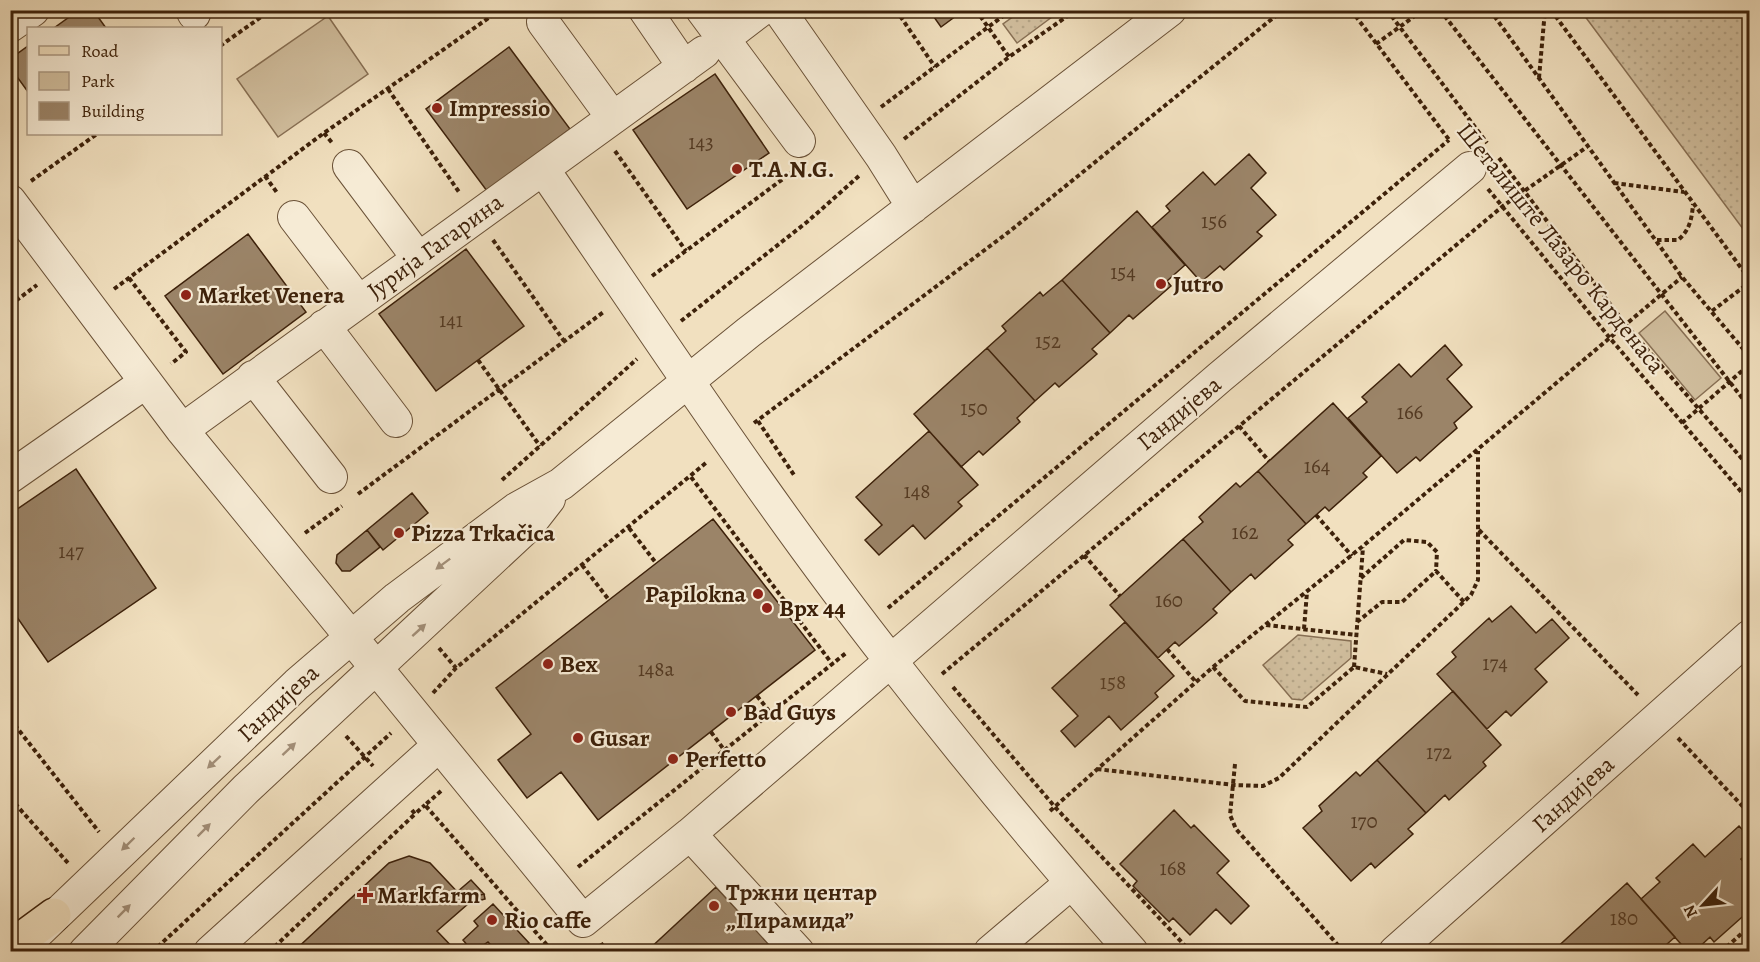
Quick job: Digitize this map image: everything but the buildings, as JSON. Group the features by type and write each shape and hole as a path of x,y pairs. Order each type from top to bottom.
{"main road":[{"path":"10,940 24,937 54,915"}],"street":[{"path":"645,10 704,53 799,141"},
{"path":"702,10 704,53"},
{"name":"Јурија Гагарина","path":"182,430 761,10"},
{"path":"779,10 881,156 913,207"},
{"name":"Гандијева","path":"19,951 54,915 350,637 397,598 516,509 561,484 688,380 1170,10"},
{"path":"543,22 606,123"},
{"name":"Гандијева","path":"461,773 583,921 690,834 901,650 1485,156"},
{"path":"350,166 418,258"},
{"path":"543,169 730,440 879,621 1030,831 1071,883 1132,951"},
{"path":"20,191 89,308 182,430 461,773"},
{"path":"294,217 358,301"},
{"path":"324,326 396,421"},
{"path":"252,377 331,477"},
{"path":"10,477 146,382"},
{"name":"Гандијева","path":"85,951 213,822 528,526 561,484"},
{"name":"Гандијева","path":"1395,951 1749,636"},
{"path":"210,951 438,746"},
{"path":"690,834 798,951"},
{"path":"990,951 1071,883"}],"path":[{"path":"222,45 271,10"},
{"path":"89,308 324,133 500,10"},
{"path":"896,10 935,67"},
{"path":"976,10 1009,57"},
{"path":"498,484 659,338 807,222 881,156 1009,57 1076,10"},
{"path":"152,951 366,758 456,668 691,477 730,440 1010,231 1283,10"},
{"name":"Шеталиште Лазаро Карденаса","path":"1351,10 1449,140 1485,156 1524,191 1626,325 1749,468"},
{"name":"Шеталиште Лазаро Карденаса","path":"1387,10 1485,156 1503,206 1609,338 1749,502"},
{"path":"1376,44 1423,10"},
{"name":"Шеталиште Лазаро Карденаса","path":"1440,10 1749,408"},
{"path":"1490,10 1683,277 1749,357"},
{"path":"1539,80 1545,10"},
{"path":"1551,10 1749,281 1712,311"},
{"path":"606,123 686,251"},
{"path":"20,191 96,135"},
{"path":"576,868 833,665 879,621 1449,140"},
{"path":"942,674 1503,206 1587,147"},
{"path":"1614,183 1684,192"},
{"path":"1656,240 1670,242 1685,235 1692,218 1693,204"},
{"path":"1030,831 1096,769 1196,682 1352,556 1660,294 1683,277"},
{"path":"129,278 186,352"},
{"path":"478,360 540,446"},
{"path":"1682,423 1749,364"},
{"path":"758,421 797,480"},
{"path":"1239,426 1269,461"},
{"path":"1096,769 1234,785 1263,786 1279,778 1471,595 1478,580 1478,451"},
{"path":"691,477 833,665"},
{"path":"1316,515 1352,556"},
{"path":"629,528 656,563"},
{"path":"1478,530 1659,716 1749,814"},
{"path":"1358,622 1382,602 1402,602 1436,571 1437,552 1427,542 1404,540 1361,579"},
{"path":"1213,668 1245,701 1307,707 1354,667 1363,546"},
{"path":"1084,555 1120,596"},
{"path":"582,565 609,600"},
{"path":"1436,571 1464,602"},
{"path":"1304,629 1307,592"},
{"path":"881,600 879,621 901,650 942,674 1055,807 1191,951"},
{"path":"1266,625 1356,635"},
{"path":"1167,649 1196,682"},
{"path":"1354,667 1388,674"},
{"path":"326,714 415,814"},
{"path":"10,720 103,837 107,832"},
{"path":"711,732 725,751"},
{"path":"1235,764 1230,815 1236,829 1344,951"},
{"path":"269,951 461,773"},
{"path":"10,798 70,866"},
{"path":"425,805 553,951"},
{"path":"62,872 75,862"},
{"path":"1721,951 1749,926"}],"green space":[{"path":"1021,11 1060,11 1017,43 1003,24"},
{"path":"1581,11 1749,11 1749,237"},
{"path":"328,16 368,74 278,137 237,79"},
{"path":"1665,311 1721,378 1695,400 1639,333"},
{"path":"1298,635 1351,641 1351,658 1302,700 1292,699 1263,665"}],"place":[{"name":"Impressio","path":"437,108"},
{"name":"T.A.N.G.","path":"737,169"},
{"name":"Jutro","path":"1161,284"},
{"name":"Market Venera","path":"186,295"},
{"name":"Pizza Trkačica","path":"399,533"},
{"name":"Papilokna","path":"758,594"},
{"name":"Врх 44","path":"767,608"},
{"name":"Bex","path":"548,664"},
{"name":"Bad Guys","path":"731,712"},
{"name":"Gusar","path":"578,738"},
{"name":"Perfetto","path":"673,759"},
{"name":"Markfarm","path":"365,895"},
{"name":"Тржни центар „Пирамида”","path":"714,906"},
{"name":"Rio caffe","path":"492,920"}]}
